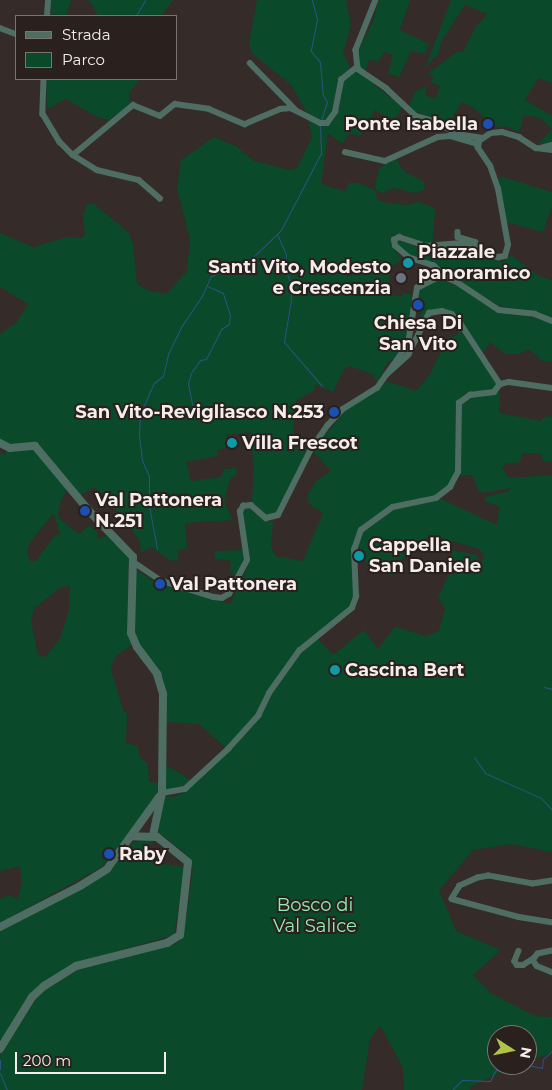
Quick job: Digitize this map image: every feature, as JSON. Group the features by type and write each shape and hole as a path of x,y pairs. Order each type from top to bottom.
{"street":[{"path":"47,15 48,0"},
{"path":"376,0 356,50 357,67 416,116 437,122 457,134 480,141 495,176 509,248 505,256 498,257 480,249 456,243 421,245 399,237 394,240 395,246 408,258 434,266 440,275 457,282 499,310 535,314 552,321"},
{"path":"0,28 15,34"},
{"path":"250,63 295,109 322,123 335,112 341,80 357,67"},
{"path":"44,80 43,114 60,142 73,155 98,170 139,180 160,198"},
{"path":"73,155 133,105 160,116 175,104 209,109 245,124 280,109 295,109"},
{"path":"345,152 385,161 438,136 480,141 496,132 509,132 539,148 552,150"},
{"path":"539,148 552,145"},
{"path":"458,232 458,237 474,242 480,249"},
{"path":"0,443 10,448 36,446 90,512 133,557 135,563 162,581 214,597 226,597 247,560 240,512 243,506 251,505 266,518 276,517 311,449 327,426 343,410 376,388 412,336 417,288 440,275"},
{"path":"384,377 408,355 418,341 429,313 442,311 452,314 457,320 500,384"},
{"path":"0,927 98,875 116,860 162,793 185,789 228,749 258,716 269,692 300,651 352,608 356,597 354,550 361,530 393,507 436,498 450,487 458,475 459,403 470,395 494,392 500,384 510,382 552,388"},
{"path":"135,563 131,570 131,633 137,647 157,674 163,694 162,793 153,835"},
{"path":"0,1050 32,997 57,978 76,966 167,942 180,935 188,862 153,835 132,836"},
{"path":"552,881 533,884 489,876 478,878 460,886 452,899 519,918 552,922"},
{"path":"519,951 515,961 517,965 523,965 552,950"},
{"path":"534,958 535,964 552,972"}],"green space":[{"path":"51,0 71,0 66,15 51,14"},
{"path":"86,0 173,0 162,15 98,15 91,2"},
{"path":"257,0 346,0 351,25 343,53 350,67 338,82 328,127 338,112 344,79 356,70 402,107 394,121 375,110 360,136 348,133 343,144 328,133 321,182 326,186 345,191 349,183 359,183 375,190 378,200 383,202 406,205 418,202 432,207 435,210 433,237 432,243 427,244 399,233 391,237 393,248 402,259 391,267 387,293 402,297 403,293 412,294 411,325 409,337 397,356 388,362 378,382 370,373 349,366 343,371 333,392 316,385 314,390 296,401 292,446 296,449 303,444 310,447 276,514 265,515 252,502 254,467 250,432 226,435 226,448 217,450 217,456 186,462 191,481 221,477 224,469 236,468 237,474 230,479 224,501 233,520 185,523 187,548 178,551 178,561 170,560 151,547 141,553 140,541 106,496 94,487 81,495 37,442 8,445 0,440 0,334 16,323 28,304 0,287 0,233 33,247 68,237 82,238 85,234 83,216 87,204 94,204 128,232 133,244 137,284 149,291 166,294 187,271 190,240 177,188 181,160 214,137 236,146 254,161 290,170 297,168 312,137 306,111 292,86 252,53 249,43"},
{"path":"379,0 410,0 400,30 429,44 425,54 411,51 399,77 388,73 393,55 384,52 379,61 369,60 365,72 360,69 359,49 373,21"},
{"path":"451,0 552,0 552,83 538,78 525,100 552,116 552,129 540,118 524,115 519,132 508,127 493,126 475,109 462,102 448,125 408,108 415,92 424,87 427,87 425,95 435,99 440,86 432,83 433,76 427,74 458,51 463,52 476,26 487,14 465,5 441,42 439,53 425,68"},
{"path":"46,80 139,80 129,93 130,105 109,120 95,116 66,99 47,109"},
{"path":"552,129 552,144 538,144"},
{"path":"396,159 404,171 424,182 425,189 416,193 393,188 383,193 377,191 375,187 379,168"},
{"path":"503,177 552,192 552,206 543,232 506,222 498,178"},
{"path":"399,240 422,249 456,245 471,248 502,263 511,255 539,276 552,280 552,319 537,312 499,306 430,262 415,259 396,244"},
{"path":"441,280 461,287 498,313 534,317 552,324 552,362 542,361 529,349 519,354 505,354 490,342 483,353 456,314 448,310 428,310 421,321 419,289"},
{"path":"462,329 498,384 496,389 466,395 457,402 457,471 449,485 435,497 392,506 361,528 353,549 353,605 310,640 257,714 226,748 199,724 166,722 163,679 134,635 136,570 157,583 230,604 250,561 243,512 248,507 264,520 273,521 271,546 275,556 303,561 323,513 309,504 308,494 316,481 331,471 313,451 343,413 387,381 416,391 430,374 448,337 455,336"},
{"name":"Bosco di Val Salice","path":"500,391 499,413 541,421 544,417 552,416 552,462 543,461 540,453 522,453 520,462 505,464 502,468 509,478 552,475 552,852 511,844 473,850 439,890 456,931 501,950 473,975 492,994 535,1016 552,1017 552,1053 537,1058 537,1025 487,1025 487,1075 495,1075 471,1086 470,1090 404,1090 403,1068 380,1025 370,1039 362,1090 0,1090 0,1055 41,991 79,969 175,944 183,938 193,869 186,854 158,832 164,796 174,797 186,791 223,757 302,650 317,638 333,655 364,630 378,649 395,627 426,636 439,631 445,609 438,597 448,576 458,571 479,570 484,555 479,549 430,535 407,551 395,574 390,575 366,563 364,551 356,548 363,529 394,509 439,498 497,525 499,506 486,502 485,497 510,491 510,488 484,493 479,491 472,475 459,476 459,405 469,396"},
{"path":"32,447 67,490 61,501 58,514 60,519 79,534 89,525 97,532 98,540 106,535 129,558 127,625 132,645 117,655 111,665 112,673 123,710 127,713 126,743 138,746 139,757 148,764 149,782 159,783 159,789 121,846 102,867 0,923 0,899 9,895 18,899 22,883 20,866 0,871 0,452 5,456 6,450","holes":["54,513 60,535 55,535 36,561 30,561 27,552 30,542","70,586 69,609 60,639 45,657 38,655 31,621 34,609 60,587"]},
{"path":"244,550 244,560 236,576 230,572 231,561 215,559 214,551"},
{"path":"452,550 478,555 475,567 450,562"},
{"path":"165,765 191,780 182,789 164,791"},
{"path":"142,839 154,840 143,854 145,857 157,863 185,867 174,935 75,963 53,976 33,991 0,1043 0,929 109,871 130,845"}],"waterway":[{"path":"137,14 145,0"},
{"path":"312,0 317,19 311,51 320,62 323,95 327,102 321,120"},
{"path":"157,549 149,506 149,476 142,460 139,434 140,414 154,383 163,376 168,354 181,327 202,296 211,276 250,260 281,230 321,153 320,124"},
{"path":"277,234 286,254 285,268 290,282 291,300 284,342 322,386"},
{"path":"193,409 188,384 191,373 200,360 206,359 221,329 229,324 230,315 223,293 207,286"},
{"path":"544,687 552,689"},
{"path":"474,757 485,773 541,798 552,810"},
{"path":"537,1067 542,1068 543,1059 552,1051"},
{"path":"0,1060 0,1069"},
{"path":"0,1073 7,1090"},
{"path":"452,1090 462,1080 490,1081 493,1075"}],"place":[{"name":"Ponte Isabella","path":"488,124"},
{"name":"Piazzale panoramico","path":"408,263"},
{"name":"Santi Vito, Modesto e Crescenzia","path":"401,278"},
{"name":"Chiesa Di San Vito","path":"418,305"},
{"name":"San Vito-Revigliasco N.253","path":"334,412"},
{"name":"Villa Frescot","path":"232,443"},
{"name":"Val Pattonera N.251","path":"85,511"},
{"name":"Cappella San Daniele","path":"359,556"},
{"name":"Val Pattonera","path":"160,584"},
{"name":"Cascina Bert","path":"335,670"},
{"name":"Raby","path":"109,854"}]}
